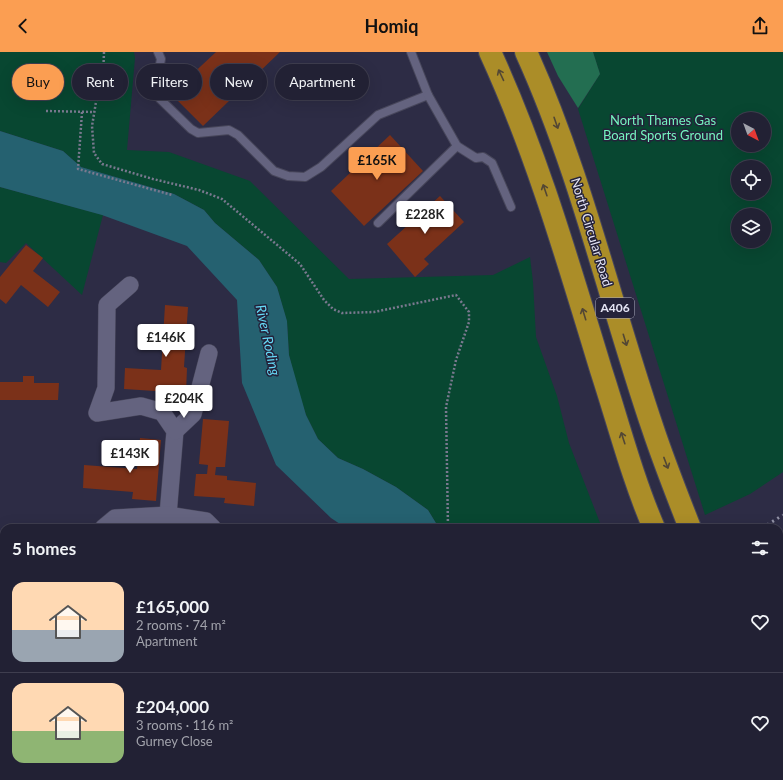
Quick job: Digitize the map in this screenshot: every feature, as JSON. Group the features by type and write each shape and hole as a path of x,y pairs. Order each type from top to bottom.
{"highway":[{"name":"A406","path":"490,52 512,99 548,201 623,439 653,524"},
{"name":"North Circular Road","path":"526,52 542,87 577,183 653,428 689,524"}],"street":[{"path":"130,285 107,305 106,388 97,413 141,406 162,412 175,431 168,515"},
{"path":"175,431 193,414 209,354"},
{"path":"108,524 116,518 168,515 206,521 209,524"}],"lane":[{"path":"158,52 161,59 157,80 160,99 190,129 198,133 229,130 238,135 274,170 288,176 305,177 321,167 378,115 428,95"},
{"path":"411,52 428,95 457,146 476,158 483,157 492,163 511,207"},
{"path":"378,223 457,146"}],"path":[{"path":"104,52 103,79 94,112 92,142 94,153 102,164 199,190 222,199 300,264 324,300 333,309 342,313 374,312 456,295 469,312 469,322 456,360 446,407 448,524"},
{"path":"46,111 94,112"},
{"path":"82,112 78,169 172,195"}],"green space":[{"path":"0,52 134,52 135,58 127,150 169,152 250,181 349,279 493,275 530,257 536,337 557,396 569,443 600,524 437,524 428,510 396,487 363,469 338,458 318,439 306,415 289,355 287,322 277,287 259,260 215,223 204,210 174,194 81,167 63,151 0,131"},
{"path":"547,52 593,52 600,74 578,108 558,76"},
{"name":"North Thames Gas Board Sports Ground","path":"593,52 783,52 783,472 750,494 705,515 578,109 600,74"},
{"path":"0,187 103,215 82,295 26,243 6,263 0,262"}],"water":[{"name":"River Roding","path":"0,131 63,151 81,167 174,194 204,210 215,223 259,260 277,287 287,321 289,355 306,415 318,439 338,458 363,469 396,487 428,510 437,524 340,524 331,518 276,465 242,383 237,300 187,246 102,215 0,187"}],"building":[{"path":"216,52 280,52 267,64 210,64 210,100 230,100 203,126 177,100 202,100 202,65"},
{"path":"390,135 423,171 364,226 331,191"},
{"path":"440,196 464,222 424,259 429,264 415,277 387,244"},
{"path":"26,245 43,258 33,271 60,292 48,307 21,285 6,304 0,299 0,277"},
{"path":"165,305 188,307 184,367 187,368 186,393 124,389 125,368 161,370"},
{"path":"23,376 34,376 34,383 59,383 58,400 0,400 0,382 23,382"},
{"path":"203,419 229,421 225,467 216,467 215,475 227,476 227,480 256,483 254,506 224,503 225,498 194,496 196,474 207,474 208,465 199,464"},
{"path":"140,438 161,440 156,501 132,499 133,492 83,488 84,465 137,469"}],"railway":[{"path":"768,524 783,515"}]}
